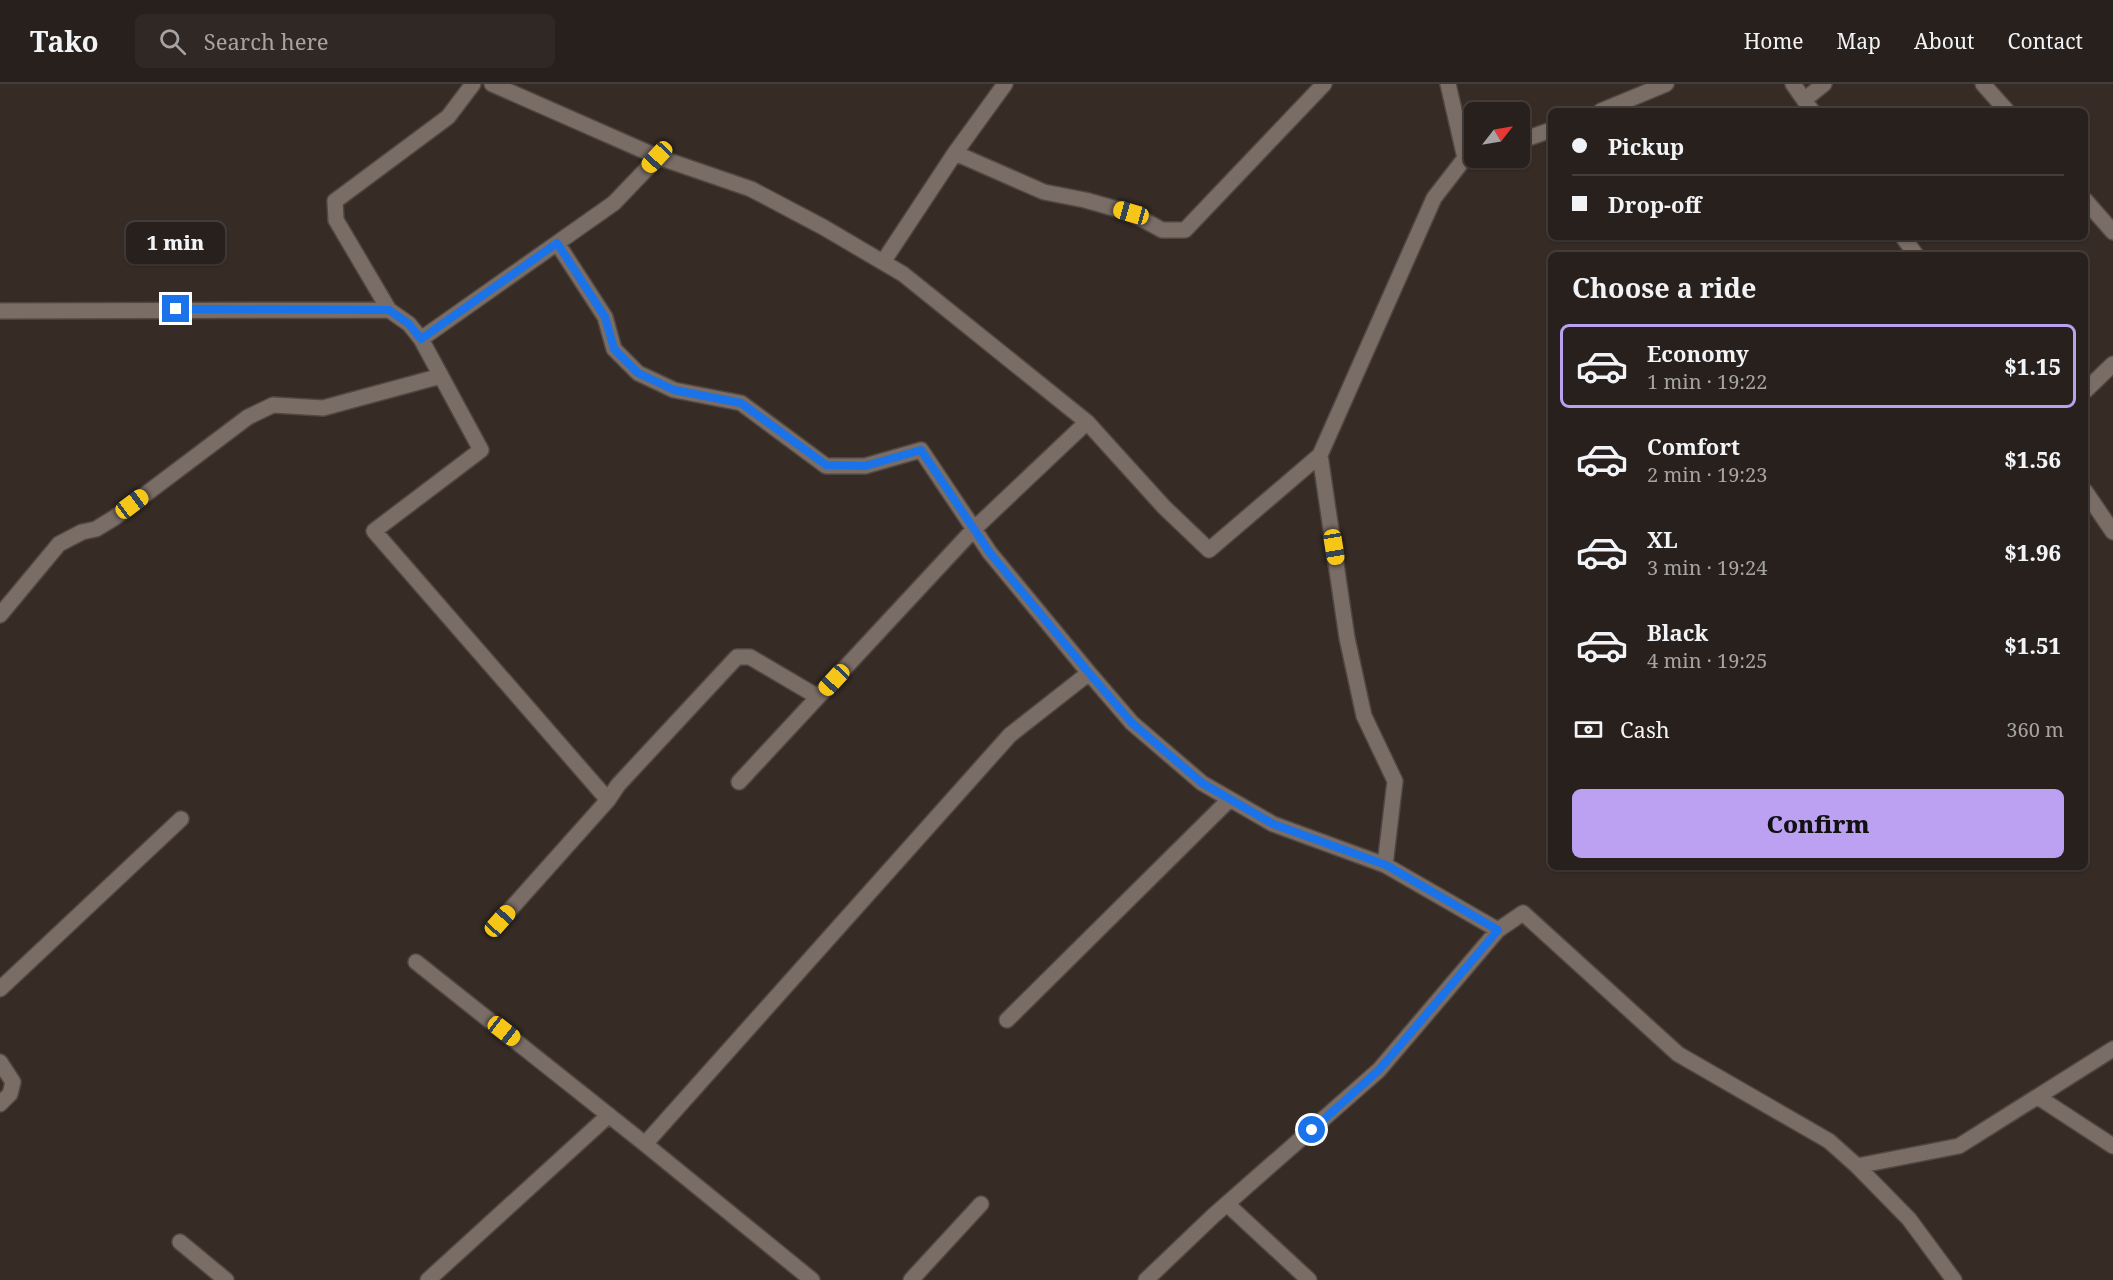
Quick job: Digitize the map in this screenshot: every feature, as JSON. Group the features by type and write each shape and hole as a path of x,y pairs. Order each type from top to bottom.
{"street":[{"path":"472,84 448,117 335,201 336,220 389,310 409,324 421,339 481,450 374,531 608,800"},
{"path":"492,84 514,88 657,157 751,189 823,226 903,274 1087,422 1164,507 1209,550 1320,455 1434,198 1464,164"},
{"path":"883,262 955,153 1005,84"},
{"path":"955,153 1044,192 1085,200 1131,213 1162,230 1185,230 1324,84"},
{"path":"1448,84 1464,137"},
{"path":"1608,108 1666,84"},
{"path":"1793,84 1808,106 1824,84"},
{"path":"1983,84 2004,108"},
{"path":"1530,137 1548,131"},
{"path":"421,339 614,203 657,157"},
{"path":"2088,203 2113,232"},
{"path":"557,243 605,317 614,349 638,373 674,390 741,403 826,465 865,466 921,450 990,553 1089,673 1132,723 1202,783 1273,824 1386,865 1498,930"},
{"path":"0,311 389,310"},
{"path":"2088,388 2113,364"},
{"path":"0,615 59,544 82,532 96,529 114,518 249,417 273,405 323,408 441,375"},
{"path":"739,782 974,529 1087,422"},
{"path":"1320,455 1347,638 1364,716 1395,781 1386,865"},
{"path":"2088,495 2113,532"},
{"path":"500,921 618,786 737,657 750,657 818,697"},
{"path":"645,1144 1010,735 1089,673"},
{"path":"1007,1020 1230,799"},
{"path":"0,989 181,819"},
{"path":"1146,1280 1227,1204 1379,1070 1498,930 1524,913 1678,1054 1829,1141 1909,1219 1954,1280"},
{"path":"416,962 812,1280"},
{"path":"1857,1166 1959,1146 2113,1049"},
{"path":"0,1062 13,1082 10,1094 0,1104"},
{"path":"2038,1097 2113,1146"},
{"path":"428,1280 609,1115"},
{"path":"911,1280 981,1204"},
{"path":"1227,1204 1309,1280"},
{"path":"180,1242 226,1280"}],"route":[{"path":"176,309 389,310 409,324 421,339 557,243 605,317 614,349 638,373 674,390 741,403 826,465 865,466 921,450 990,553 1089,673 1132,723 1202,783 1273,824 1386,865 1498,930 1379,1070 1312,1130"}]}
